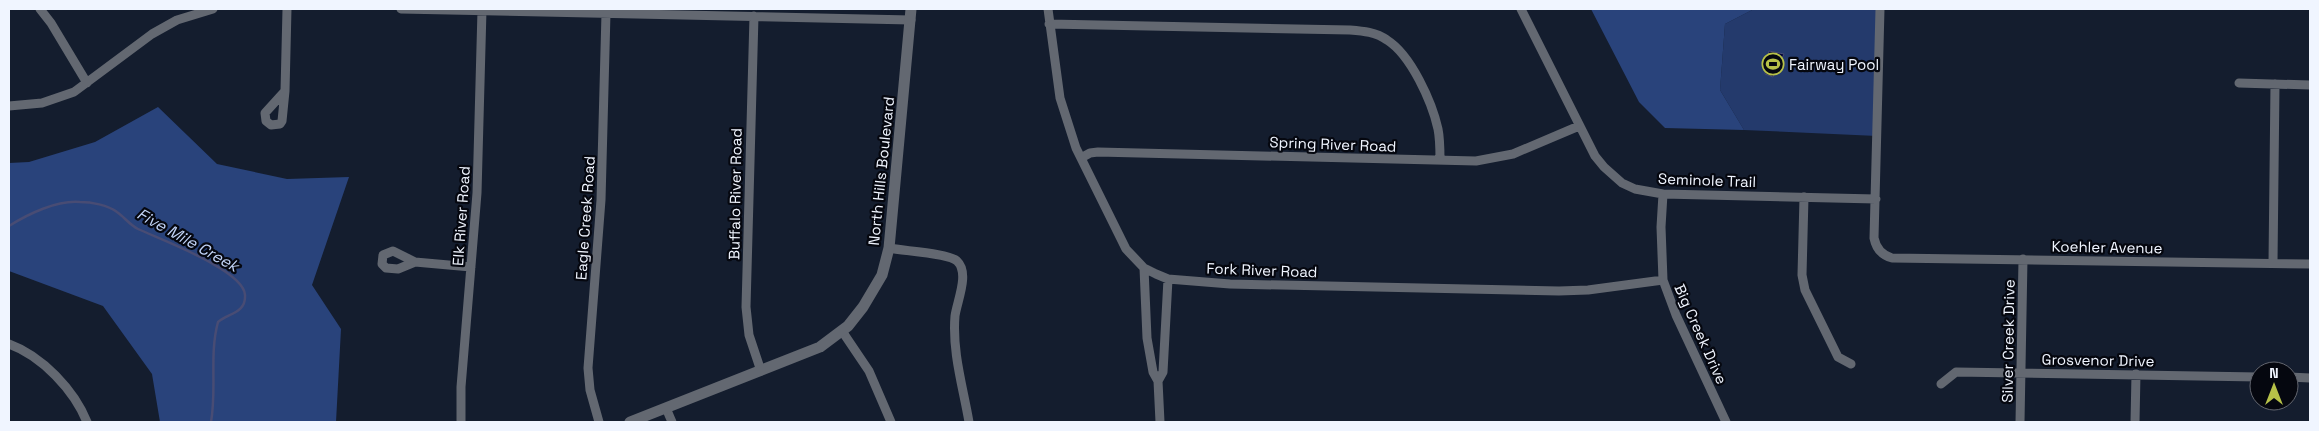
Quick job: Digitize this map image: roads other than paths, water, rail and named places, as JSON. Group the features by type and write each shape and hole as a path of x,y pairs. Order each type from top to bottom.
{"street":[{"path":"40,9 51,23 86,83"},
{"path":"9,106 42,103 58,99 86,83 152,34 178,20 213,9"},
{"path":"285,92 287,9"},
{"path":"400,9 754,16 911,15"},
{"name":"Fork River Road","path":"1048,9 1060,98 1070,133 1081,158 1117,235 1126,249 1144,268 1168,279 1230,284 1559,291 1596,289 1663,280"},
{"name":"Seminole Trail","path":"1521,9 1595,156 1614,177 1635,189 1663,194 1876,199"},
{"path":"1876,199 1880,9"},
{"name":"Elk River Road","path":"461,422 461,387 477,193 482,10"},
{"name":"Eagle Creek Road","path":"599,422 590,390 588,368 601,200 606,13"},
{"name":"North Hills Boulevard","path":"630,422 812,352 842,332 863,307 876,286 889,248 911,15"},
{"name":"Buffalo River Road","path":"754,16 746,307 749,335 761,371"},
{"path":"1050,24 1350,30 1377,35 1399,48 1414,72 1439,131 1440,160"},
{"path":"2240,83 2310,85"},
{"path":"2273,263 2275,84"},
{"name":"Spring River Road","path":"1081,158 1090,153 1098,152 1476,161 1513,154 1579,126"},
{"name":"Big Creek Drive","path":"1663,194 1661,228 1663,280 1676,315 1726,422"},
{"path":"1804,197 1802,275 1805,290 1838,357 1851,364"},
{"name":"Koehler Avenue","path":"1876,199 1874,238 1876,247 1888,257 2310,264"},
{"path":"889,248 945,256 956,260 961,269 962,283 955,319 956,356 969,422"},
{"name":"Silver Creek Drive","path":"2020,422 2023,259"},
{"path":"415,262 471,266"},
{"path":"1144,268 1147,338 1153,372 1158,381 1160,422"},
{"path":"1158,381 1163,372 1168,279"},
{"path":"842,332 869,371 891,422"},
{"path":"9,344 39,362 64,383 76,399 86,422"},
{"name":"Grosvenor Drive","path":"1941,384 1956,372 2249,377"},
{"path":"2135,422 2136,374"},
{"path":"666,408 672,422"}],"waterway":[{"name":"Five Mile Creek","path":"9,226 34,213 62,203 99,204 109,207 120,214 138,229 199,256 231,276 241,285 245,295 243,306 218,322 215,334 211,422"}],"place":[{"name":"Fairway Pool","path":"1773,64"}]}
